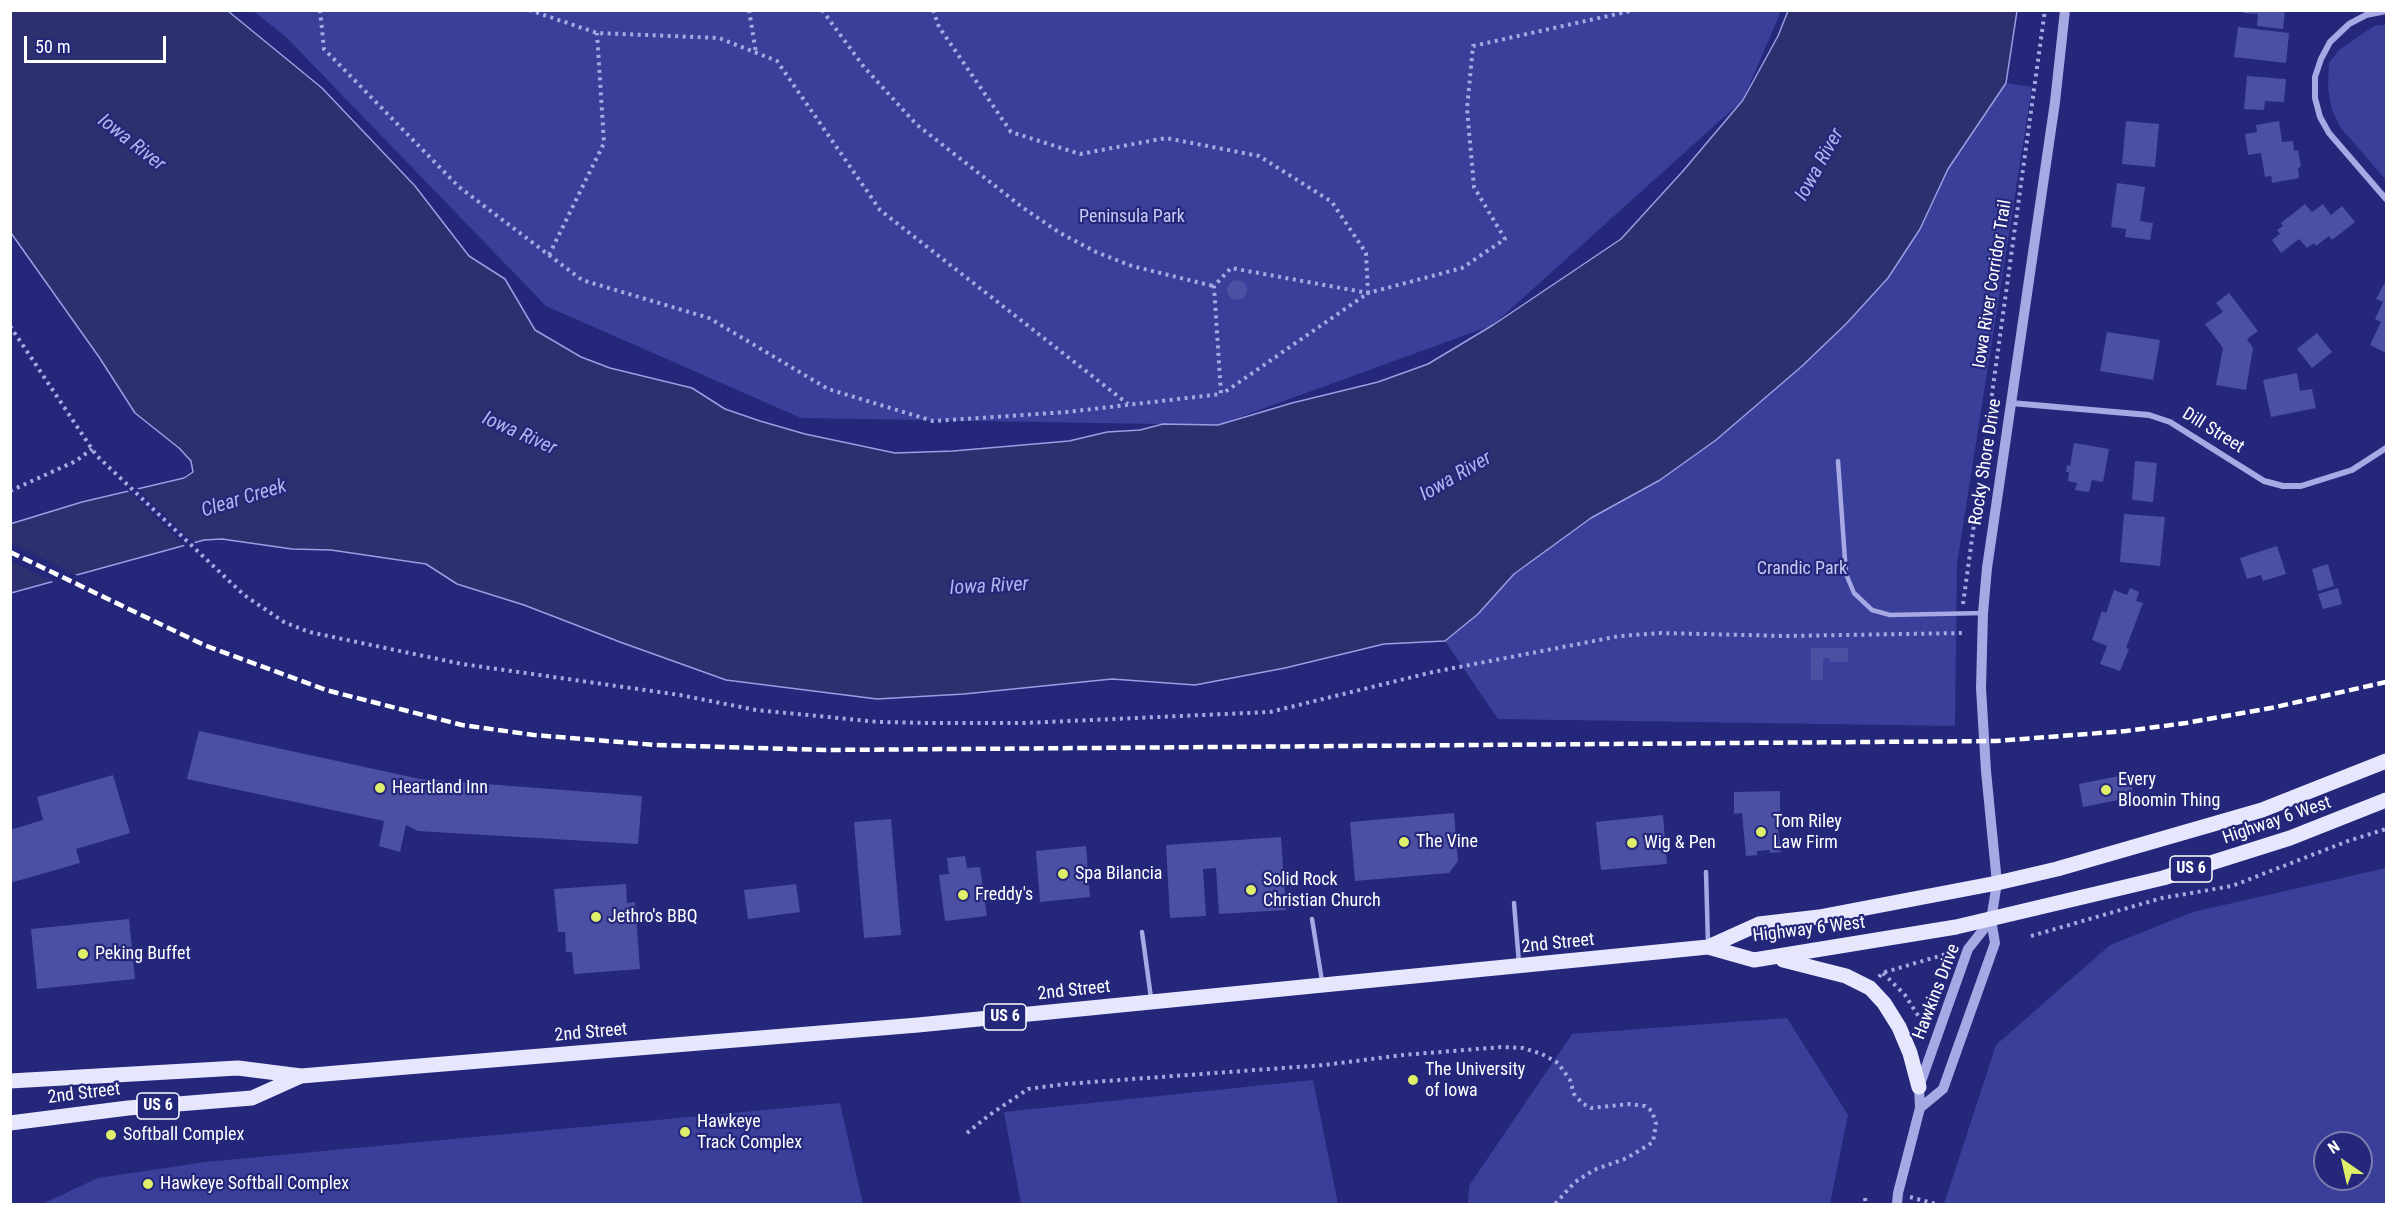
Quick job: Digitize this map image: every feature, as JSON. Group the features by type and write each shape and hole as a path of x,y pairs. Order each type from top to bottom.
{"main road":[{"name":"Highway 6 West","path":"1708,947 1760,924 1819,917 1997,883 2057,869 2262,810 2386,761"},
{"name":"Highway 6 West","path":"1708,947 1754,960 1832,949 1991,920 2163,878 2290,838 2386,800"},
{"name":"2nd Street","path":"10,1082 238,1068 301,1076 906,1026 1708,947"},
{"path":"1771,958 1846,976 1870,988 1884,1003 1899,1027 1910,1053 1919,1087"},
{"name":"2nd Street","path":"10,1123 128,1108 252,1098 301,1076"}],"street":[{"name":"Rocky Shore Drive","path":"1991,920 1997,883 1986,771 1982,688 1986,568 2055,102 2065,10"},
{"path":"2386,11 2366,15 2349,24 2336,35 2320,59 2315,77 2320,117 2329,133 2386,199"},
{"name":"Dill Street","path":"2011,403 2149,416 2170,422 2264,481 2283,486 2301,486 2352,470 2386,448"},
{"name":"Hawkins Drive","path":"1897,1199 1920,1108 1919,1087 1968,949 1991,920"},
{"name":"Hawkins Drive","path":"1920,1108 1943,1089 1995,943 1991,920"}],"lane":[{"path":"1838,461 1846,574 1854,593 1872,610 1890,615 1983,613"},
{"path":"1706,872 1708,947"},
{"path":"1514,903 1519,967"},
{"path":"1312,919 1323,986"},
{"path":"1142,932 1151,1003"}],"path":[{"path":"320,10 324,49 459,188 582,280 709,318 828,389 933,422 1129,405 1221,394 1368,293 1462,268 1505,239 1474,187 1467,109 1473,46 1635,10"},
{"path":"529,10 597,33 719,38 777,61 880,210 1129,405"},
{"path":"749,10 756,53"},
{"path":"822,10 864,67 916,124 1022,207 1060,232 1105,255 1132,266 1214,286"},
{"path":"933,10 939,27 1011,132 1080,154 1167,138 1259,156 1332,202 1366,253 1368,293"},
{"name":"Iowa River Corridor Trail","path":"92,449 244,596 284,622 309,632 462,664 680,695 756,710 879,722 1024,723 1270,711 1433,672 1620,636 1661,633 1786,636 1966,633 1961,614 2044,10"},
{"path":"549,255 604,143 597,33"},
{"path":"1221,394 1214,286 1231,268 1368,293"},
{"path":"10,326 92,449 76,461 10,491"},
{"path":"2031,936 2162,898 2232,886 2348,841 2386,829"},
{"path":"1927,1030 1905,995 1882,973 1955,951"},
{"path":"1918,1025 1923,1023"},
{"path":"968,1133 988,1116 1028,1089 1065,1084 1324,1065 1403,1055 1502,1047 1523,1048 1542,1054 1558,1063 1570,1080 1574,1094 1582,1103 1592,1107 1607,1108 1629,1104 1645,1106 1652,1111 1656,1125 1653,1142 1628,1158 1594,1170 1575,1182 1555,1204"},
{"path":"1865,1198 1866,1204"},
{"path":"1897,1199 1936,1204"}],"green space":[{"name":"Peninsula Park","path":"253,11 1781,11 1743,100 1493,325 1218,425 801,418 546,306 285,36"},
{"path":"2386,25 2386,180 2340,127 2331,107 2328,88 2329,63 2339,50 2374,26"},
{"name":"Crandic Park","path":"2006,83 2032,87 1957,564 1955,726 1498,719 1445,641 1478,614 1514,574 1591,518 1660,480 1716,440 1801,367 1846,324 1888,278 1920,229 1948,169"},
{"path":"2386,868 2386,1204 1944,1204 1996,1045 2110,945 2193,912"},
{"path":"1787,1018 1848,1115 1830,1204 1468,1204 1469,1186 1572,1034"},
{"path":"1313,1080 1338,1204 1021,1204 1004,1112"},
{"name":"Hawkeye Track Complex","path":"840,1103 863,1204 42,1204 98,1178 205,1162"}],"water":[{"path":"11,11 228,11 322,88 415,186 469,256 505,279 535,330 581,357 610,368 692,388 725,409 760,421 805,434 895,453 953,451 1069,441 1107,432 1140,430 1163,424 1218,425 1292,403 1378,382 1428,364 1493,325 1621,239 1743,100 1778,36 1788,11 2017,11 2006,83 1948,169 1920,229 1888,278 1846,324 1801,367 1716,440 1660,480 1591,518 1514,574 1478,614 1445,641 1384,644 1285,668 1195,685 1112,679 964,694 877,699 726,680 524,605 457,584 426,564 331,550 292,549 222,539 204,540 11,593 10,524 82,502 184,478 193,472 191,461 179,448 135,413 99,357 11,233"}],"pier":[{"path":"135,486 197,545 187,548 125,488"},
{"path":"11,543 80,577 57,584 11,561"}],"building":[{"path":"2243,10 2285,10 2283,29 2257,26 2258,14 2243,13"},
{"path":"2238,27 2289,33 2286,63 2234,57"},
{"path":"2247,76 2286,79 2284,102 2265,101 2264,110 2244,109"},
{"path":"2126,121 2159,124 2155,167 2122,164"},
{"path":"2279,121 2282,142 2293,141 2294,151 2298,150 2301,167 2298,168 2299,178 2272,183 2271,176 2265,177 2261,153 2248,155 2245,134 2257,132 2256,125"},
{"path":"2117,183 2145,187 2140,221 2153,223 2150,240 2125,237 2126,229 2111,227"},
{"path":"2305,204 2312,212 2323,204 2331,215 2342,206 2355,222 2332,240 2329,236 2316,246 2314,243 2307,248 2299,239 2281,253 2272,240 2280,234 2277,230 2283,226 2281,223"},
{"path":"1237,280 1244,283 1247,290 1244,297 1237,300 1230,297 1227,290 1230,283"},
{"path":"2384,284 2386,285 2386,353 2370,345 2381,322 2375,319 2383,302 2376,299"},
{"path":"2229,293 2258,331 2247,339 2253,348 2246,390 2216,385 2223,348 2205,324 2223,312 2216,303"},
{"path":"2107,332 2160,340 2153,380 2100,371"},
{"path":"2317,333 2332,352 2312,368 2297,349"},
{"path":"2297,373 2300,391 2312,389 2316,408 2271,417 2263,380"},
{"path":"2074,443 2109,449 2103,482 2092,480 2089,492 2075,490 2077,483 2068,481 2067,465 2070,466"},
{"path":"2135,461 2157,463 2153,502 2132,500"},
{"path":"2124,514 2165,517 2160,566 2120,562"},
{"path":"2277,546 2286,574 2263,581 2261,575 2247,579 2240,558"},
{"path":"2328,564 2334,586 2318,591 2312,569"},
{"path":"2130,588 2139,592 2136,601 2143,603 2120,671 2100,664 2107,646 2092,640 2102,611 2106,613 2114,590 2127,595"},
{"path":"2338,588 2342,604 2323,609 2318,594"},
{"path":"1811,648 1848,648 1848,662 1830,662 1830,658 1823,658 1823,680 1811,680"},
{"name":"Heartland Inn","path":"199,731 420,779 642,796 638,844 418,831 406,825 400,852 379,846 384,821 187,779"},
{"name":"Every Bloomin Thing","path":"2129,774 2134,797 2083,807 2079,784"},
{"path":"113,775 130,833 76,849 80,863 10,883 10,830 43,820 37,797"},
{"name":"Tom Riley Law Firm","path":"1780,791 1780,812 1776,812 1781,852 1757,851 1757,855 1746,856 1742,813 1734,814 1734,792"},
{"name":"The Vine","path":"1454,813 1458,861 1449,873 1355,881 1350,822"},
{"name":"Wig & Pen","path":"1663,815 1667,864 1601,870 1596,822"},
{"path":"891,819 901,935 864,938 854,822"},
{"name":"Solid Rock Christian Church","path":"1281,837 1286,910 1219,914 1216,868 1203,869 1206,916 1170,918 1166,845"},
{"name":"Spa Bilancia","path":"1086,846 1090,897 1040,902 1036,851"},
{"name":"Freddy's","path":"965,856 967,868 980,867 987,916 945,921 939,875 949,874 947,858"},
{"name":"Jethro's BBQ","path":"626,884 627,903 635,902 640,969 574,974 572,952 566,952 565,932 558,932 554,889"},
{"path":"796,884 800,912 748,919 744,890"},
{"name":"Peking Buffet","path":"129,919 135,979 37,989 31,929"}],"railway":[{"path":"10,552 204,645 326,690 462,725 534,735 656,745 826,750 1996,741 2126,731 2186,723 2271,708 2386,682"}],"place":[{"name":"Heartland Inn","path":"380,788"},
{"name":"Every Bloomin Thing","path":"2106,790"},
{"name":"Tom Riley Law Firm","path":"1761,832"},
{"name":"The Vine","path":"1404,842"},
{"name":"Wig & Pen","path":"1632,843"},
{"name":"Spa Bilancia","path":"1063,874"},
{"name":"Solid Rock Christian Church","path":"1251,890"},
{"name":"Freddy's","path":"963,895"},
{"name":"Jethro's BBQ","path":"596,917"},
{"name":"Peking Buffet","path":"83,954"},
{"name":"The University of Iowa","path":"1413,1080"},
{"name":"Hawkeye Track Complex","path":"685,1132"},
{"name":"Softball Complex","path":"111,1135"},
{"name":"Hawkeye Softball Complex","path":"148,1184"}],"water label":[{"name":"Iowa River","path":"131,143"},
{"name":"Iowa River","path":"1820,165"},
{"name":"Iowa River","path":"519,434"},
{"name":"Iowa River","path":"1456,477"},
{"name":"Clear Creek","path":"244,499"},
{"name":"Iowa River","path":"989,587"}]}
